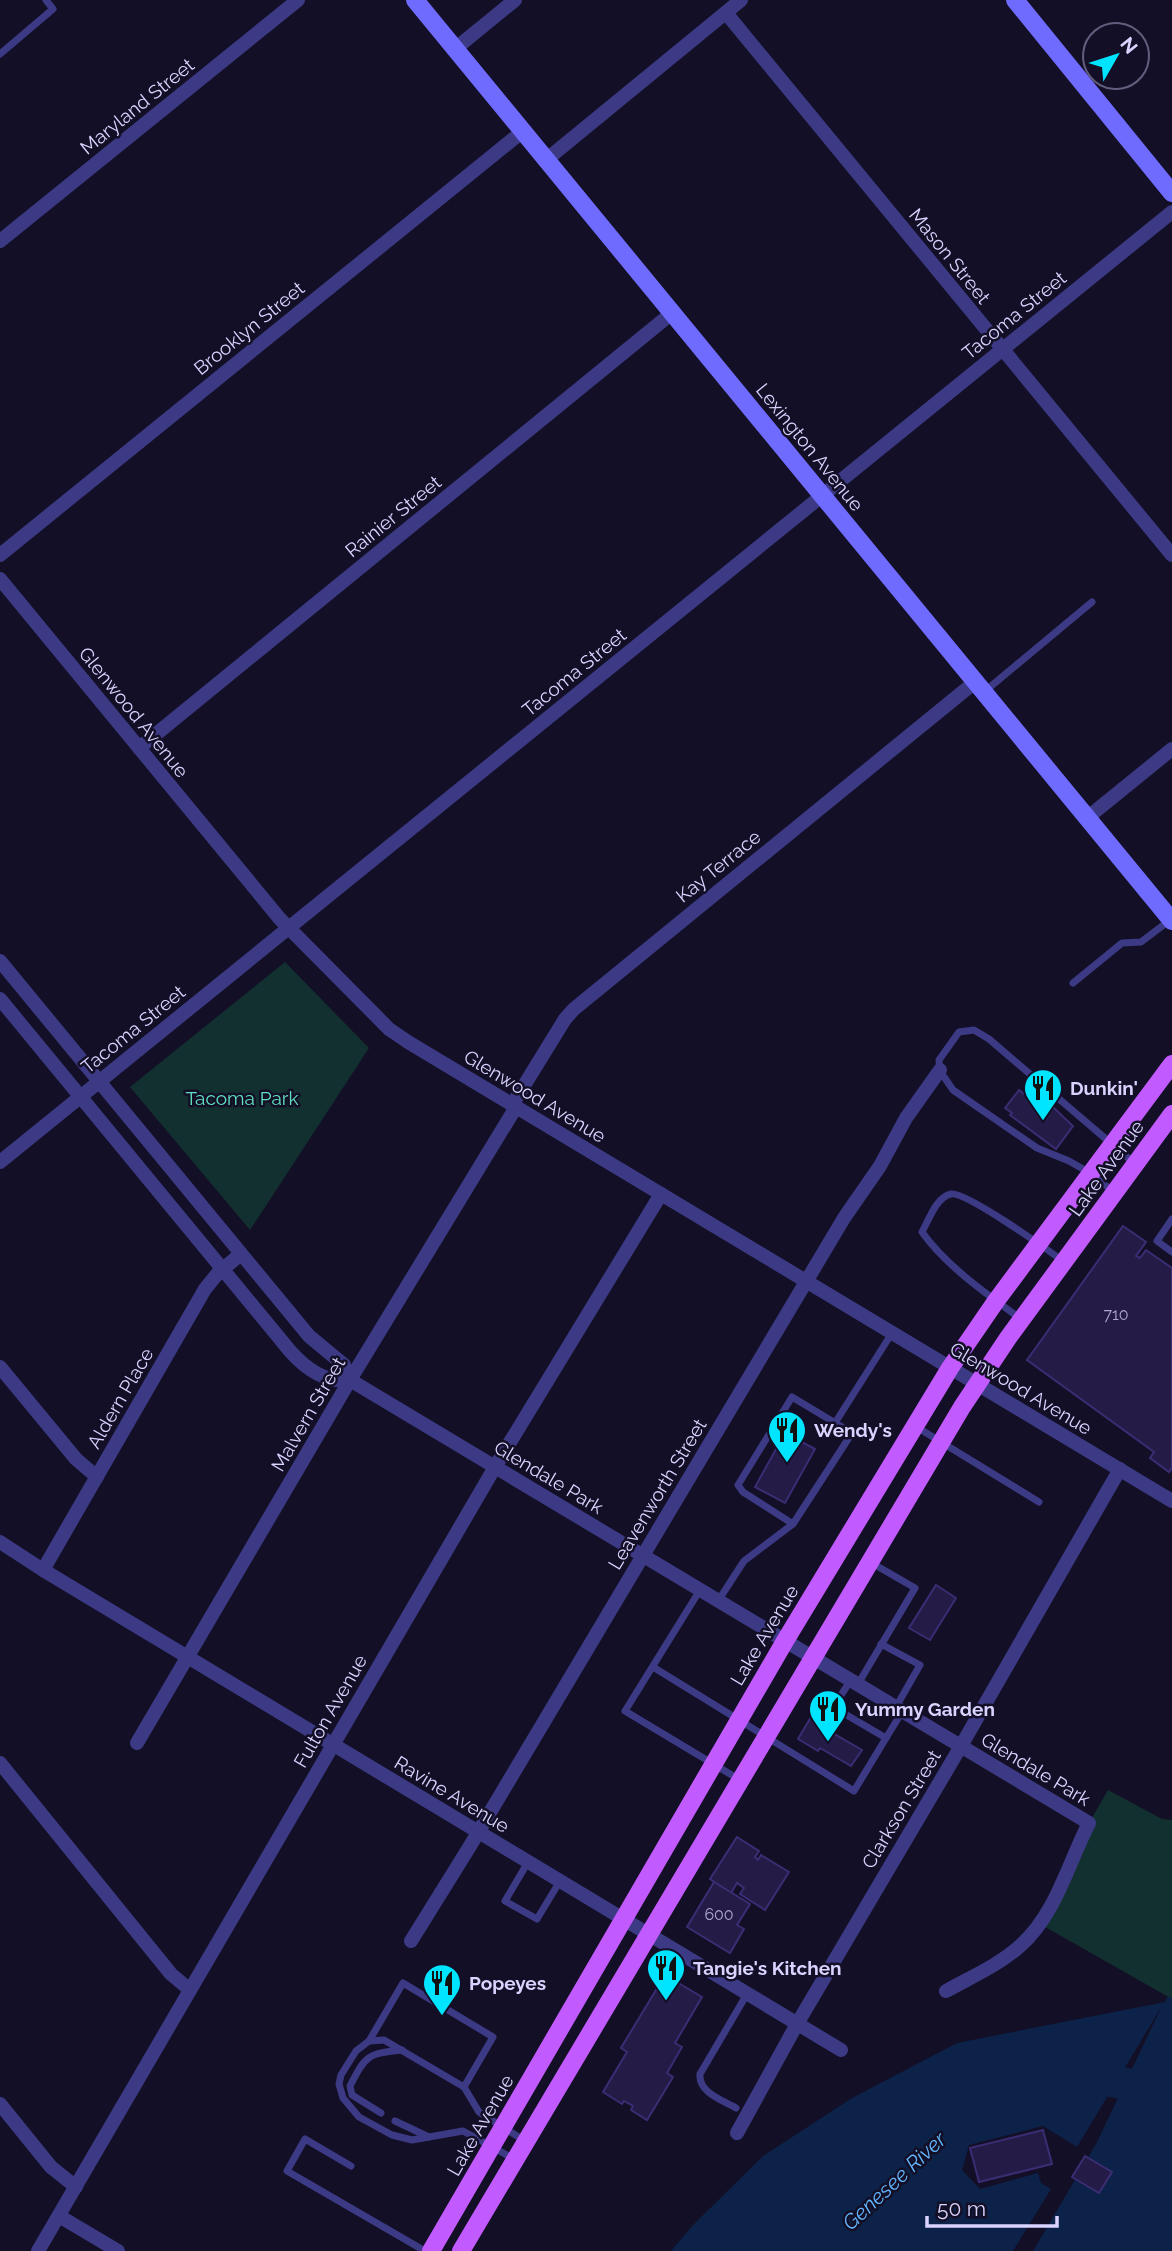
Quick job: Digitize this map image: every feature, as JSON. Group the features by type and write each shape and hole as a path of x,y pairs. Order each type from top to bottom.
{"main road":[{"name":"Lexington Avenue","path":"415,0 1167,913"},
{"path":"1015,0 1172,193"},
{"name":"Lake Avenue","path":"432,2246 492,2147 739,1718 950,1368 996,1301 1172,1064"},
{"name":"Lake Avenue","path":"461,2251 764,1737 977,1383 1172,1114"}],"street":[{"name":"Maryland Street","path":"0,241 298,0"},
{"path":"455,49 514,0"},
{"path":"546,160 741,0"},
{"name":"Mason Street","path":"726,13 1172,555"},
{"name":"Brooklyn Street","path":"0,555 523,131"},
{"name":"Tacoma Street","path":"0,1162 1172,212"},
{"name":"Rainier Street","path":"139,748 672,313"},
{"name":"Glenwood Avenue","path":"0,579 289,928 389,1029 1172,1501"},
{"name":"Kay Terrace","path":"514,1106 565,1019 574,1009 979,687"},
{"path":"1087,818 1172,749"},
{"name":"Glendale Park","path":"0,961 313,1341 344,1365 350,1380"},
{"name":"Glendale Park","path":"0,999 303,1364 330,1380 350,1380 1089,1823 1049,1909 1031,1934 1013,1952 946,1991"},
{"name":"Leavenworth Street","path":"411,1941 848,1212 887,1153 906,1118 940,1070"},
{"name":"Malvern Street","path":"137,1743 514,1106"},
{"name":"Fulton Avenue","path":"38,2251 495,1467 661,1194"},
{"name":"Aldern Place","path":"43,1570 205,1289 222,1269 241,1254"},
{"path":"0,1367 76,1459 97,1477"},
{"name":"Clarkson Street","path":"737,2133 797,2024 1120,1469"},
{"name":"Ravine Avenue","path":"0,1542 841,2050"},
{"path":"0,1763 171,1974 190,1990"},
{"path":"0,2104 51,2167 76,2187"},
{"path":"59,2216 118,2251"}],"lane":[{"path":"0,54 53,9 46,0"},
{"path":"979,687 1092,602"},
{"path":"1073,983 1122,943 1141,942 1167,913"},
{"path":"1114,1192 1069,1161 1042,1151 953,1090 940,1070 939,1060 959,1032 974,1030 989,1039 1135,1164"},
{"path":"1021,1320 967,1278 928,1241 922,1232 936,1205 949,1194 957,1193 1064,1261"},
{"path":"1172,1219 1157,1241 1172,1252"},
{"path":"835,1423 892,1333"},
{"path":"718,1601 744,1561 793,1524 852,1433 792,1397 738,1485 743,1492 793,1524"},
{"path":"915,1426 1039,1502"},
{"path":"869,1562 915,1588 881,1644 833,1707 886,1738"},
{"path":"700,1590 625,1711 740,1780"},
{"path":"653,1667 854,1791 886,1738 920,1665 881,1644"},
{"path":"528,1862 505,1901 537,1919 560,1881"},
{"path":"464,2087 493,2038 403,1983 369,2041 356,2051 341,2075 339,2084 343,2098 359,2117 391,2135 412,2140 463,2131 514,2160"},
{"path":"736,2108 702,2088 699,2082 700,2074 747,1994"},
{"path":"369,2041 384,2039 464,2087 479,2112 526,2141"},
{"path":"381,2113 352,2095 350,2086 362,2061 376,2053 402,2050"},
{"path":"395,2121 430,2138"},
{"path":"351,2166 305,2139 287,2171 432,2246 461,2251"}],"green space":[{"name":"Tacoma Park","path":"285,962 369,1048 250,1230 130,1087"},
{"path":"1108,1790 1162,1819 1172,1820 1172,1999 1040,1924"}],"water":[{"path":"1168,1996 1172,1999 1172,2251 1033,2251 1096,2144 1162,2006 1077,2147 1043,2126 969,2145 962,2170 980,2189 1038,2173 1041,2183 1051,2189 1013,2251 671,2251 693,2225 763,2156 852,2098 957,2043 1165,2002"}],"building":[{"name":"Dunkin'","path":"1019,1090 1024,1094 1026,1091 1050,1109 1052,1106 1073,1126 1056,1149 1010,1115 1012,1113 1005,1108"},
{"path":"1123,1226 1146,1242 1136,1256 1140,1258 1146,1250 1172,1268 1172,1468 1169,1472 1150,1458 1154,1452 1027,1360"},
{"path":"785,1433 815,1449 785,1503 755,1487"},
{"path":"936,1585 956,1598 930,1640 909,1628"},
{"name":"Yummy Garden","path":"811,1717 862,1750 851,1766 798,1739"},
{"path":"737,1837 759,1851 755,1857 758,1860 761,1855 789,1872 765,1910 740,1894 744,1888 737,1883 731,1893 710,1879"},
{"path":"714,1882 750,1904 737,1925 744,1929 730,1953 687,1927"},
{"path":"665,1975 702,1997 675,2043 682,2047 667,2073 673,2077 647,2120 631,2110 633,2106 624,2101 622,2104 603,2092 627,2052 621,2048"},
{"path":"1043,2130 1052,2164 979,2182 970,2148"},
{"path":"1085,2156 1112,2172 1099,2193 1072,2177"}],"waterway":[{"name":"Genesee River","path":"1076,2080 1125,2084 1172,2101"}],"place":[{"name":"Dunkin'","path":"1043,1122"},
{"name":"Wendy's","path":"787,1464"},
{"name":"Yummy Garden","path":"828,1743"},
{"name":"Tangie's Kitchen","path":"666,2002"},
{"name":"Popeyes","path":"442,2017"}]}
